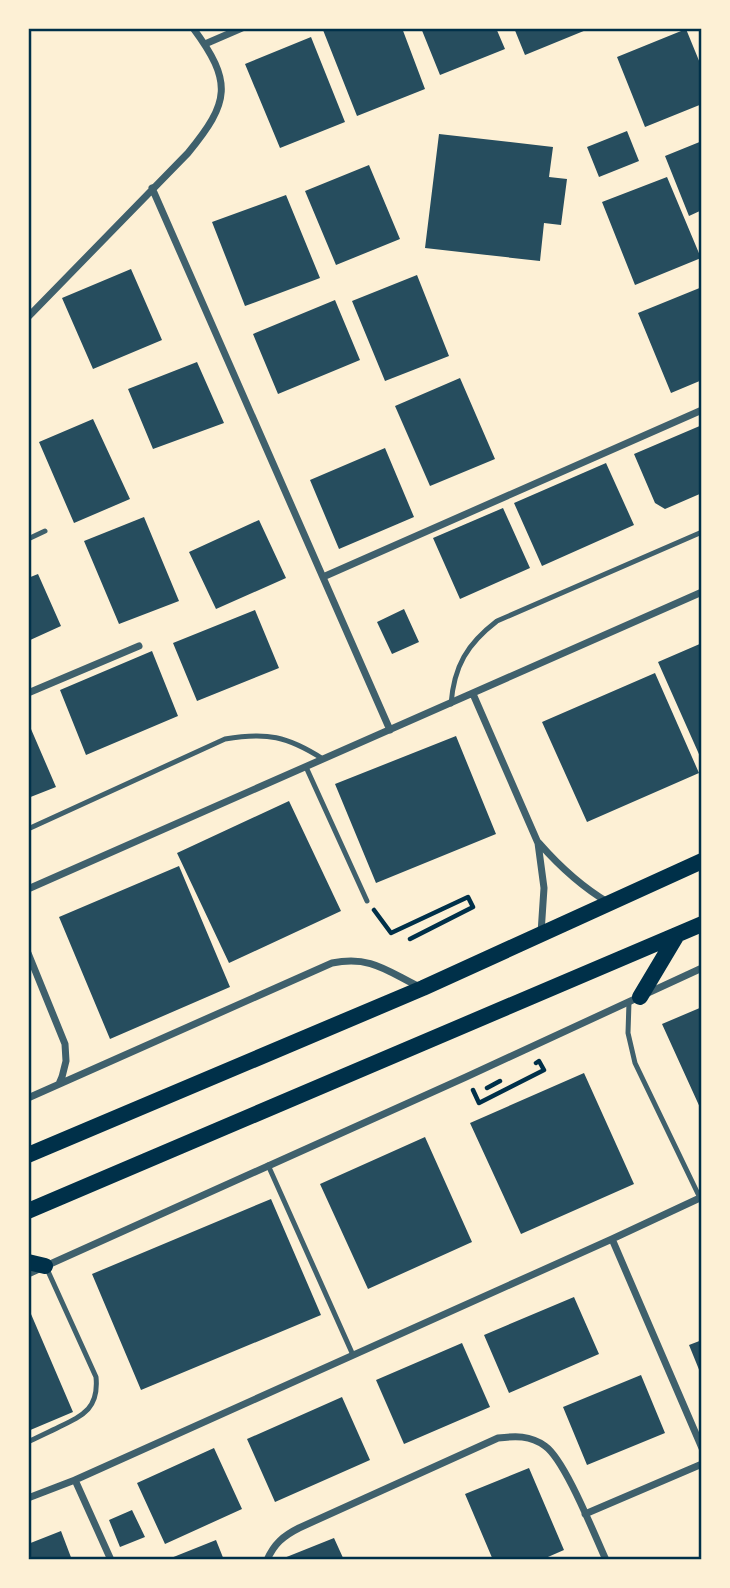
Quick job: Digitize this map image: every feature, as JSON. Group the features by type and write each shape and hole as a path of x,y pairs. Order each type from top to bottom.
{"main road":[{"path":"28,1155 423,988 702,861"},
{"path":"28,1210 702,924"},
{"path":"635,999 677,935"},
{"path":"28,1262 45,1266"}],"street":[{"path":"28,317 188,153 217,113 221,82 218,66 193,28"},
{"path":"205,44 242,28"},
{"path":"152,188 390,730"},
{"path":"323,577 702,410"},
{"path":"28,889 702,592"},
{"path":"28,693 139,646"},
{"path":"473,694 538,843 544,888 541,933"},
{"path":"538,843 571,877 610,904"},
{"path":"28,953 65,1044 65,1069 59,1084"},
{"path":"28,1098 332,963 347,960 375,964 423,988"},
{"path":"28,1274 702,968"},
{"path":"28,1498 75,1480 701,1198"},
{"path":"612,1239 702,1448"},
{"path":"267,1560 275,1545 286,1535 498,1438 514,1436 531,1438 546,1446 557,1458 606,1560"},
{"path":"585,1514 702,1464"},
{"path":"75,1480 111,1560"}],"lane":[{"path":"28,539 45,531"},
{"path":"451,704 453,684 468,648 497,621 702,532"},
{"path":"28,829 225,739 250,735 276,737 301,745 323,759"},
{"path":"306,766 367,901"},
{"path":"635,999 628,1033 635,1063 701,1198"},
{"path":"268,1166 353,1355"},
{"path":"28,1442 83,1415 96,1397 97,1387 96,1377 45,1266"}],"path":[{"path":"367,901 391,933 468,897 473,907 410,939"},
{"path":"479,1103 544,1070 539,1061 529,1067"},
{"path":"487,1088 508,1077"}],"building":[{"path":"402,28 425,89 357,116 323,30"},
{"path":"421,28 496,28 505,49 440,75"},
{"path":"514,28 591,28 525,55"},
{"path":"686,29 702,68 702,104 645,127 617,57"},
{"path":"311,37 345,122 280,148 245,64"},
{"path":"627,131 639,161 599,177 587,147"},
{"path":"439,134 553,147 549,177 567,179 561,225 544,223 540,261 425,248"},
{"path":"702,141 702,210 689,216 665,156"},
{"path":"369,165 400,239 336,265 305,191"},
{"path":"667,177 701,258 635,285 602,202"},
{"path":"286,195 320,278 245,306 212,222"},
{"path":"131,269 162,340 93,369 62,298"},
{"path":"417,275 449,356 385,381 352,301"},
{"path":"702,287 702,380 671,393 638,313"},
{"path":"335,300 360,360 278,394 253,334"},
{"path":"197,362 224,423 153,449 128,389"},
{"path":"460,378 495,459 430,486 395,406"},
{"path":"93,419 130,499 74,523 39,442"},
{"path":"702,425 702,493 665,509 655,503 634,454"},
{"path":"385,448 414,517 339,549 310,480"},
{"path":"606,463 634,525 542,566 514,503"},
{"path":"503,508 530,568 460,599 433,538"},
{"path":"144,517 179,601 119,624 84,541"},
{"path":"259,520 286,578 216,609 189,552"},
{"path":"38,574 61,626 28,641 28,578"},
{"path":"404,609 419,642 392,654 377,622"},
{"path":"255,610 279,668 197,701 173,643"},
{"path":"702,643 702,761 658,662"},
{"path":"152,651 178,716 86,755 60,690"},
{"path":"655,673 699,773 587,822 542,722"},
{"path":"31,729 56,787 28,798 28,730"},
{"path":"456,736 496,834 376,883 335,784"},
{"path":"289,801 341,911 229,963 177,853"},
{"path":"179,866 230,987 110,1039 59,917"},
{"path":"702,1007 702,1112 662,1024"},
{"path":"584,1073 634,1184 521,1234 470,1123"},
{"path":"425,1137 472,1242 368,1289 320,1184"},
{"path":"271,1199 321,1315 141,1390 92,1274"},
{"path":"574,1297 599,1354 509,1393 484,1335"},
{"path":"28,1307 73,1412 28,1431"},
{"path":"702,1340 702,1377 689,1345"},
{"path":"462,1343 490,1407 404,1444 376,1380"},
{"path":"641,1375 665,1433 587,1465 563,1407"},
{"path":"342,1397 370,1460 275,1502 247,1439"},
{"path":"214,1448 242,1509 165,1544 137,1483"},
{"path":"529,1468 564,1550 541,1560 493,1560 465,1494"},
{"path":"132,1510 145,1537 120,1547 109,1520"},
{"path":"61,1531 72,1560 28,1560 28,1544"},
{"path":"334,1538 344,1560 279,1560"},
{"path":"216,1540 224,1560 166,1560"}]}
